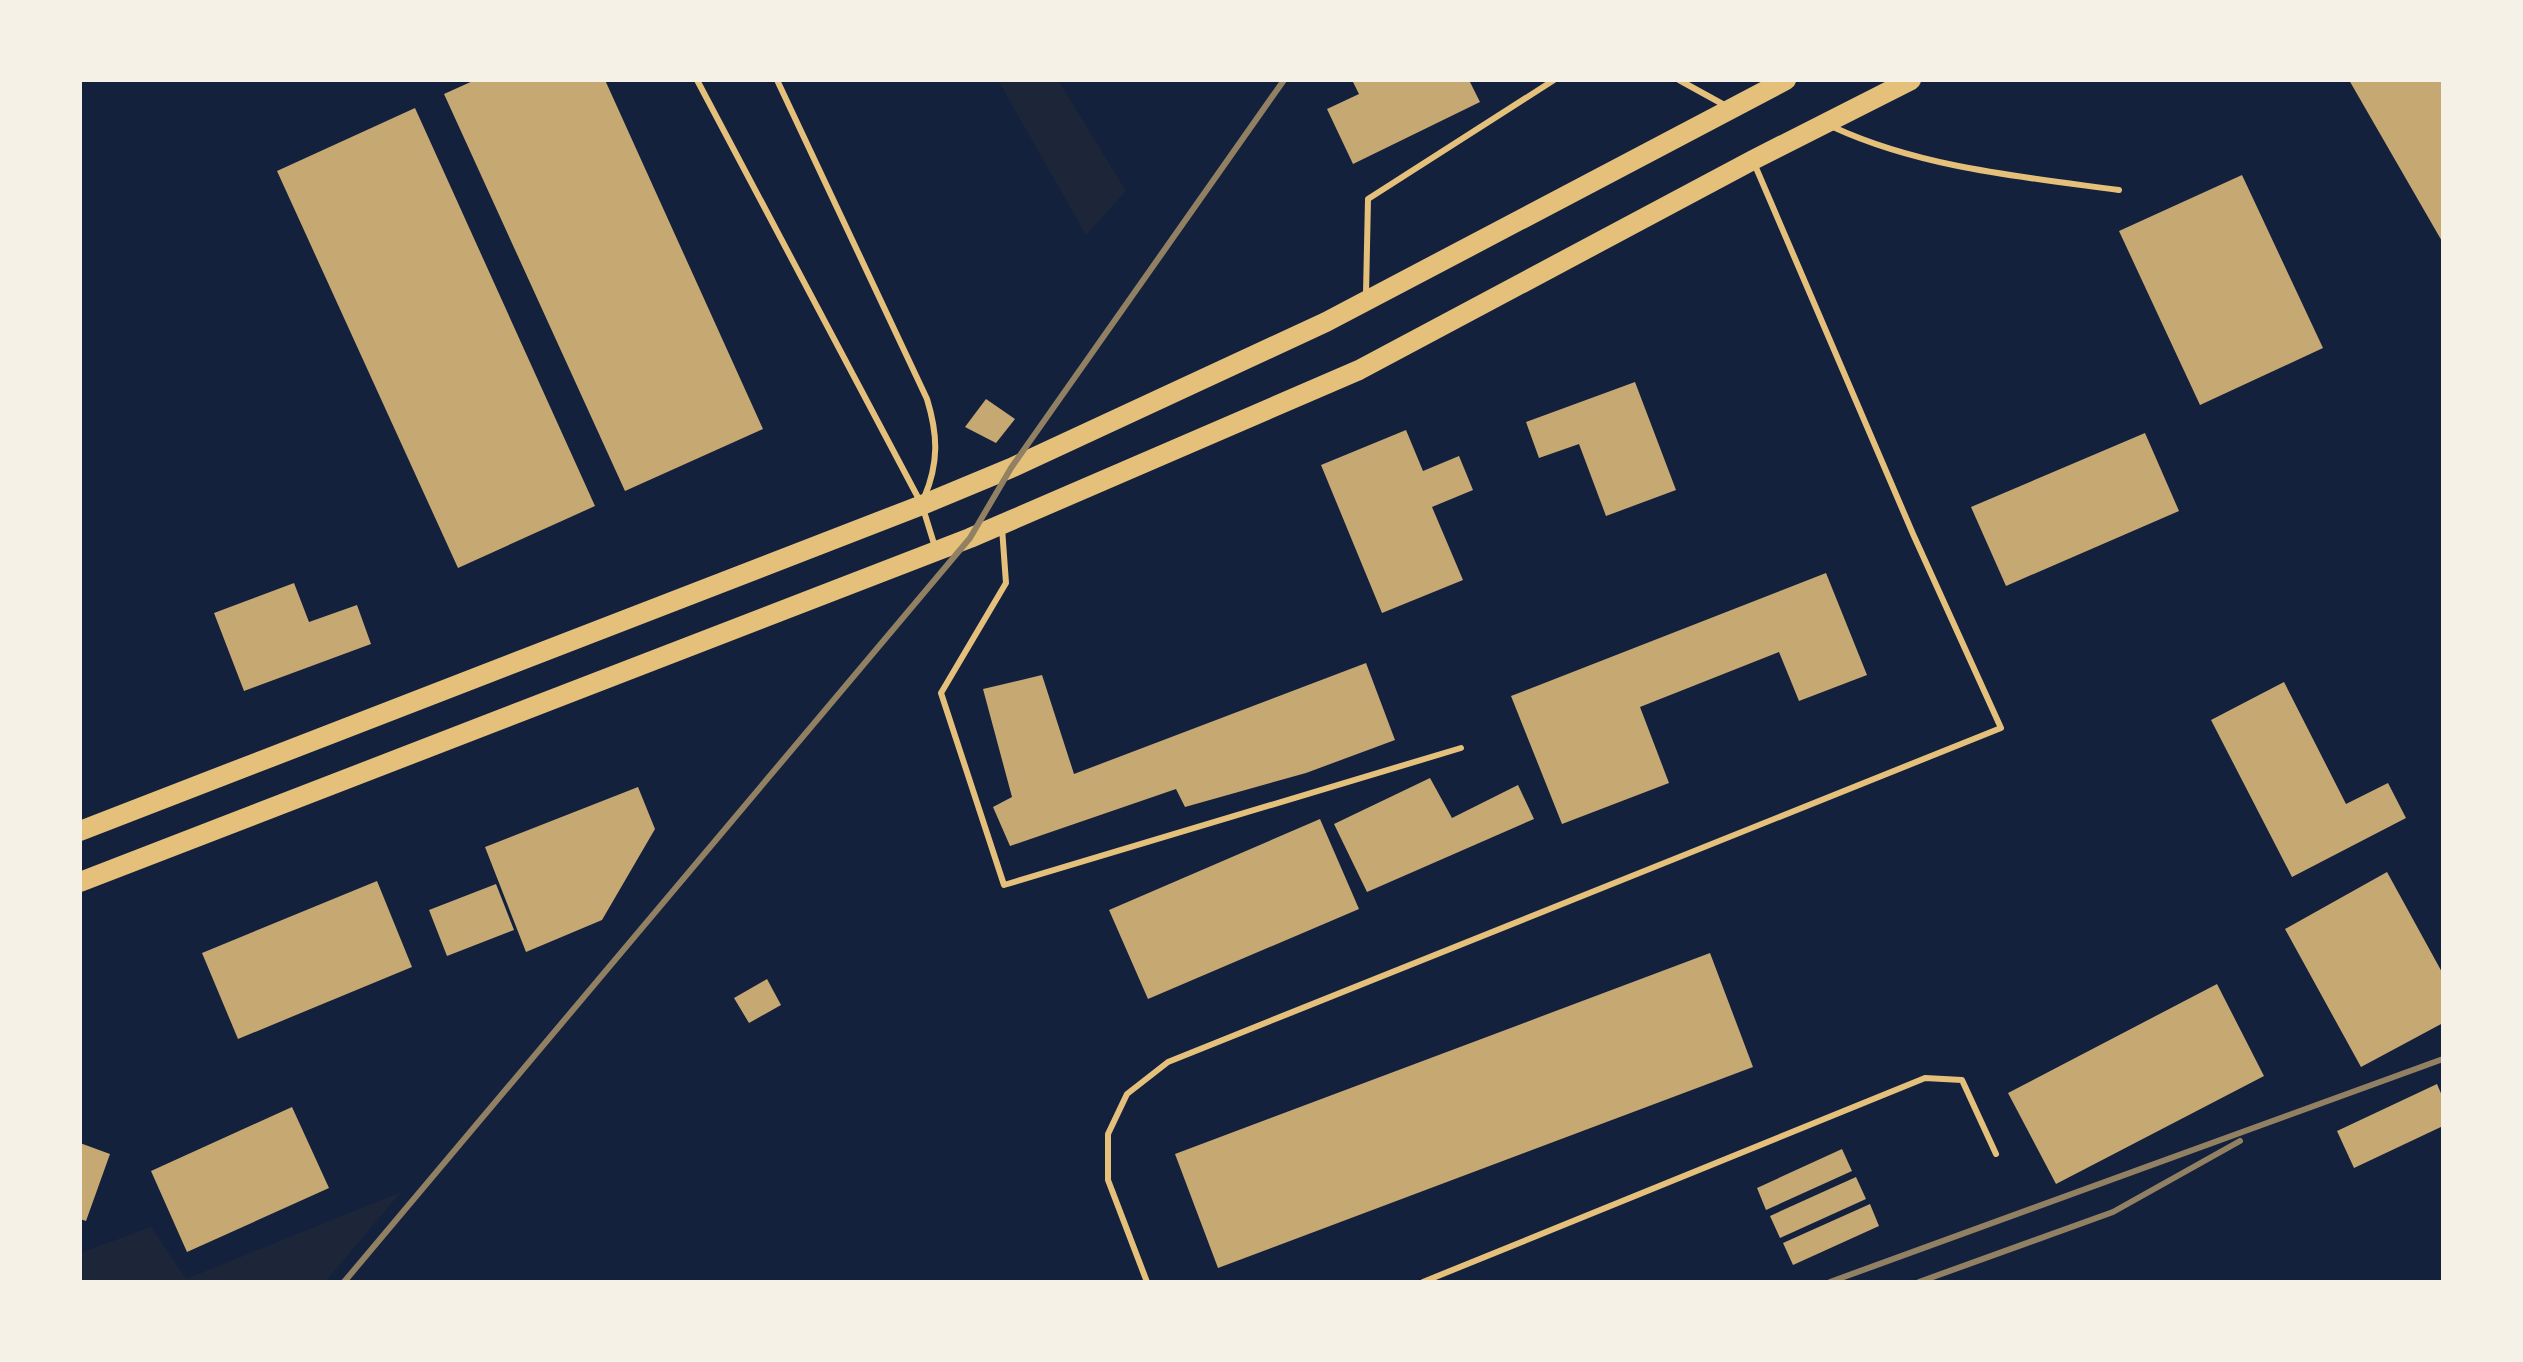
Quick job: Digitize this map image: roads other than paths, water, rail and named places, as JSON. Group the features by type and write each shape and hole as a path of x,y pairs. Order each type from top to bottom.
{"main road":[{"path":"80,831 1011,468 1326,322 1786,80"},
{"path":"80,882 1002,524 1359,370 1753,160 1911,80"}],"lane":[{"path":"697,80 922,505 937,550"},
{"path":"777,80 927,399 936,427 937,454 933,478 922,505"},
{"path":"1366,301 1368,199 1554,80"},
{"path":"1679,80 1731,109"},
{"path":"1826,124 1863,141 1976,170 2119,190"},
{"path":"1147,1282 1108,1180 1108,1134 1127,1094 1168,1062 2001,728 1913,534 1753,160"},
{"path":"1002,524 1006,583 941,693 1004,885 1461,748"},
{"path":"1423,1282 1925,1078 1962,1080 1996,1154"}],"railway":[{"path":"344,1282 970,538 1011,468 1284,80"},
{"path":"1830,1282 2443,1059"},
{"path":"1919,1282 2113,1212 2240,1141"}]}
